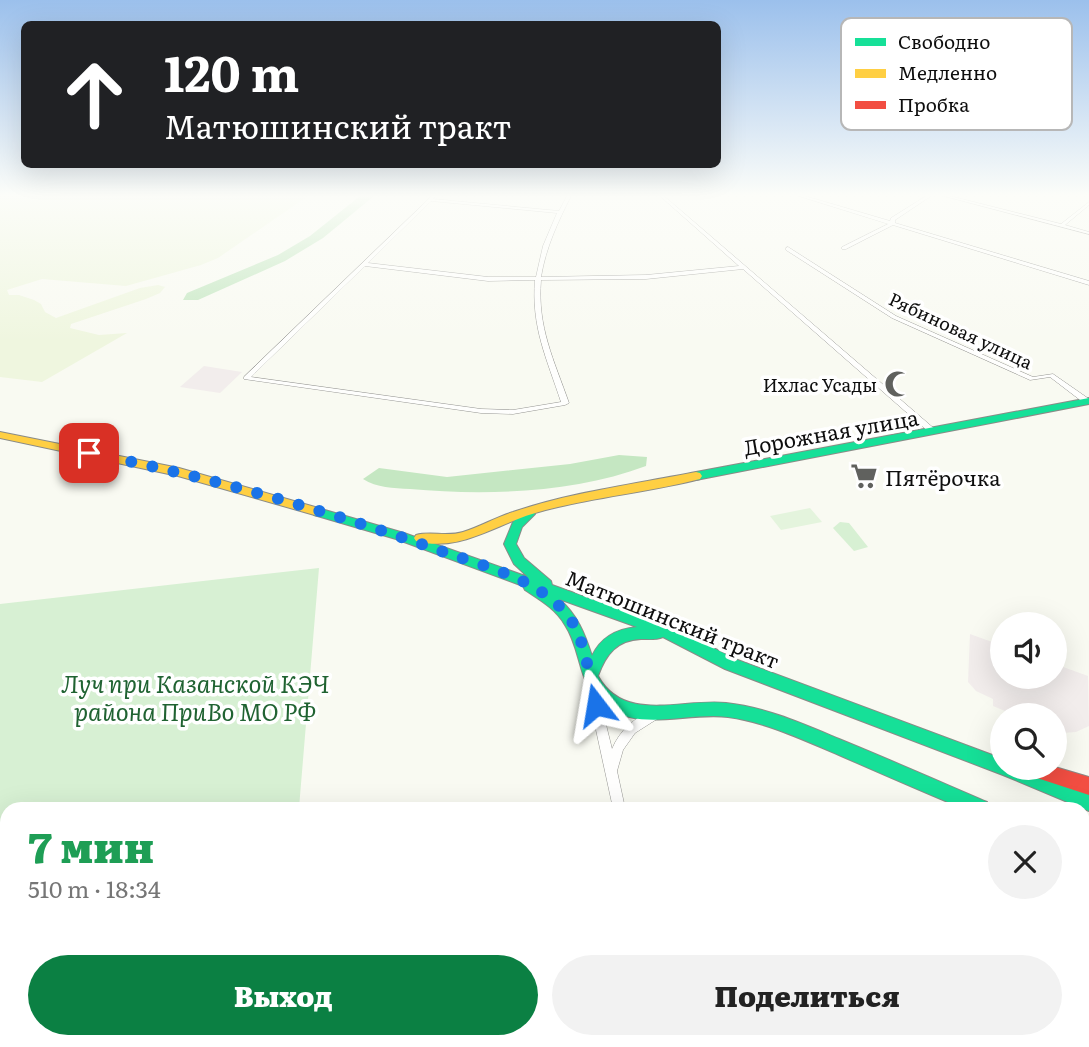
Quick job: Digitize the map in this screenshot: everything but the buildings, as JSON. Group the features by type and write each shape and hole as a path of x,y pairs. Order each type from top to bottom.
{"street":[{"path":"384,245 246,378 481,411 513,412 565,403 541,334 536,289 545,245"},
{"path":"718,245 933,431"},
{"path":"844,248 850,245"},
{"path":"964,245 1089,284"},
{"name":"Рябиновая улица","path":"788,249 894,317 1032,379 1051,375 1088,401"},
{"path":"364,264 488,279 646,276 743,267"},
{"name":"Дорожная улица","path":"400,536 456,539 533,510 579,499 1088,401"},
{"name":"Матюшинский тракт","path":"0,435 179,472 400,536 675,635 730,664 990,761"},
{"path":"533,510 514,528 510,547 520,563 552,589"},
{"path":"515,576 555,603 570,618 579,637 618,802"},
{"path":"590,680 598,652 615,637 640,631 675,635"},
{"path":"590,680 612,703 625,710 653,714 711,708 758,716 966,802"},
{"path":"612,772 615,753 623,736 634,725 653,714"},
{"path":"956,747 990,756"},
{"path":"1067,779 1089,786"},
{"name":"Матюшинский тракт","path":"1036,780 1089,802"}],"shaded area":[{"path":"204,366 242,372 220,393 180,387"},
{"path":"970,634 990,641 990,689 1067,689 1067,668 1088,676 1089,726 1067,733 1067,703 993,703 993,699 976,691 968,682"}],"green space":[{"path":"0,245 237,245 218,258 201,265 126,286 42,279 7,290 9,295 19,295 41,304 45,312 56,318 140,288 158,285 165,287 160,293 146,299 71,324 70,328 99,335 127,333 42,382 0,377"},
{"path":"295,245 312,245 285,261 198,300 183,300 187,293 278,255"},
{"path":"619,455 647,457 646,466 589,482 499,492 391,488 363,479 379,468 447,477 570,464"},
{"path":"810,508 822,522 781,530 770,516"},
{"path":"840,522 849,523 868,547 854,551 833,528"},
{"name":"Луч при Казанской КЭЧ района ПриВо МО РФ","path":"319,568 300,802 0,802 0,604"}],"traffic: fast":[{"path":"696,476 1089,401"},
{"path":"318,512 400,536 675,635 730,664 990,762"},
{"path":"529,514 517,525 510,544 519,561 546,585"},
{"path":"530,586 565,613 578,635 592,678 604,696 613,703 640,712 714,709 757,716 812,736 967,802"},
{"path":"590,678 600,654 614,640 632,634 658,633"},
{"path":"1035,780 1089,802"}],"traffic: slow":[{"path":"0,435 179,472 318,512"},
{"path":"420,538 447,540 466,536 516,515 558,503 696,476"}],"traffic: jam":[{"path":"1067,779 1089,786"}],"place":[{"name":"Ихлас Усады","path":"898,384"},
{"name":"Пятёрочка","path":"864,476"}],"route":[{"path":"89,453 242,488 400,536 515,576 555,603 570,618 579,637 596,705"}]}
